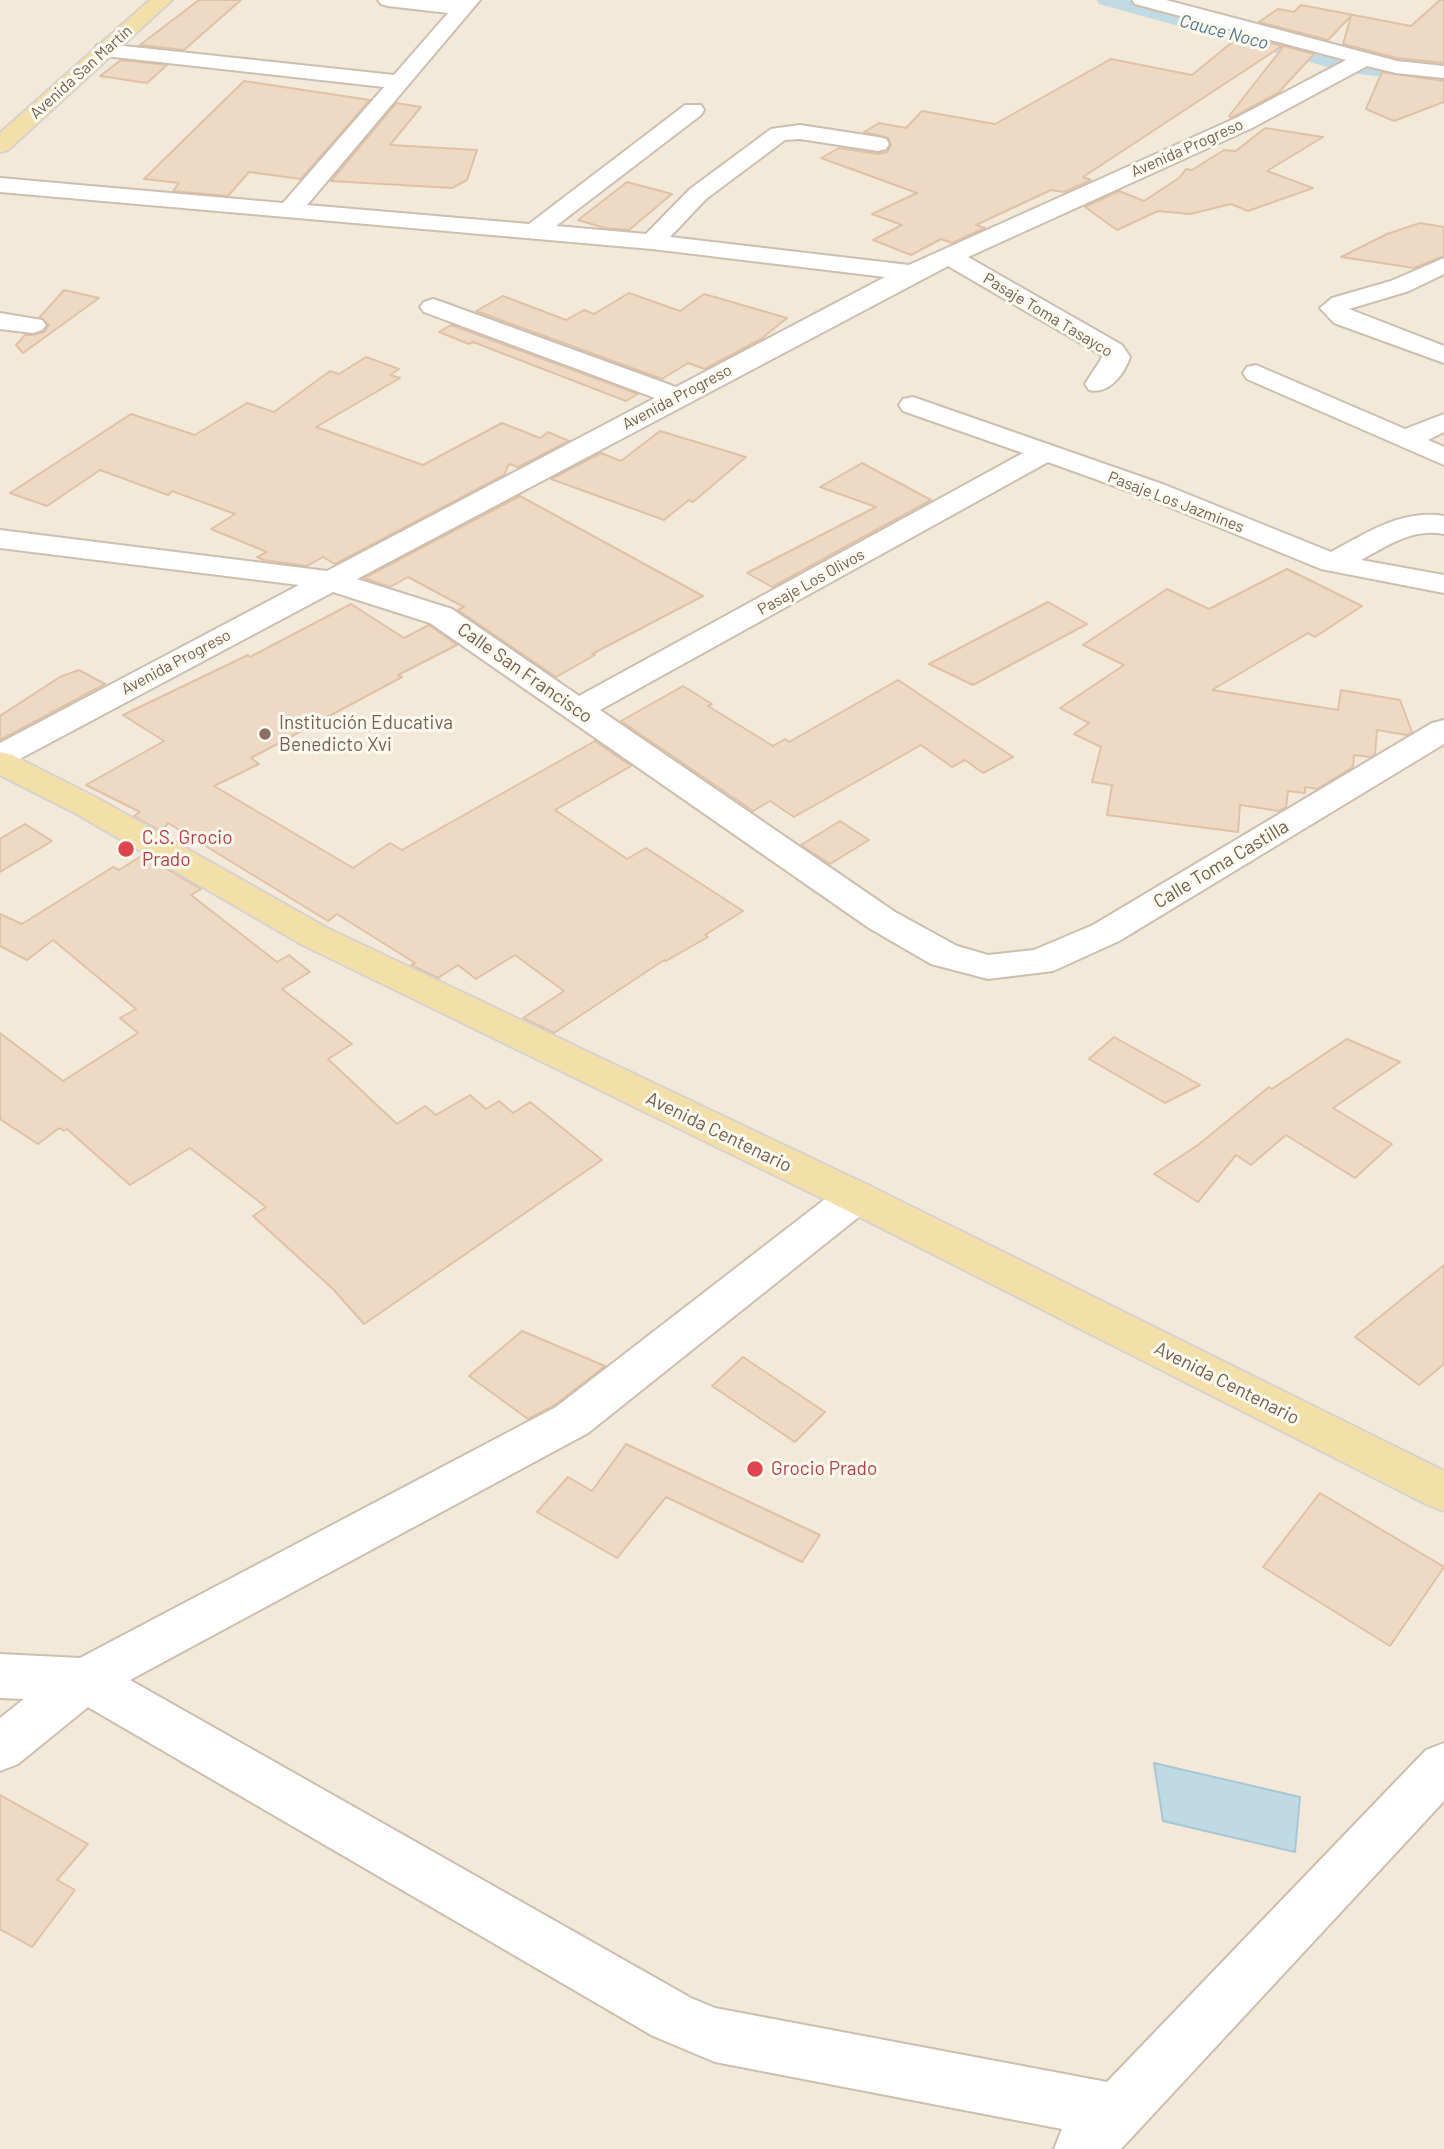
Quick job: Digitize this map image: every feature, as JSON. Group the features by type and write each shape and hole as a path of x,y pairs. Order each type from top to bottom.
{"main road":[{"name":"Avenida San Martín","path":"0,145 162,0"},
{"name":"Avenida Centenario","path":"0,762 87,806 314,936 856,1197 1444,1492"}],"street":[{"path":"388,0 467,4"},
{"path":"1142,0 1396,67 1444,72"},
{"path":"290,209 467,4"},
{"path":"105,50 400,82"},
{"name":"Avenida Progreso","path":"0,756 912,273 1244,123 1364,59"},
{"path":"536,231 693,110"},
{"path":"652,242 698,194 779,134 800,132 878,144"},
{"path":"0,185 652,242 912,273"},
{"name":"Pasaje Toma Tasayco","path":"949,256 1113,351 1117,356 1115,363 1098,384"},
{"path":"1444,265 1399,286 1341,303 1334,308 1343,318 1444,355"},
{"path":"1399,286 1444,294"},
{"path":"433,307 677,397"},
{"path":"0,321 33,325"},
{"path":"1256,373 1444,457"},
{"name":"Pasaje Los Jazmines","path":"913,405 1155,491 1332,563 1444,584"},
{"path":"1407,439 1444,422"},
{"name":"Pasaje Los Olivos","path":"578,710 1044,453"},
{"path":"1332,563 1405,525 1427,522 1444,525"},
{"name":"Calle San Francisco","path":"0,539 328,580 441,616 882,920 944,955 988,967"},
{"path":"1409,577 1444,553"},
{"name":"Calle Toma Castilla","path":"988,967 1040,962 1105,933 1444,730"},
{"path":"0,1748 85,1681 572,1420 856,1197"},
{"path":"0,1676 85,1681 672,2017 715,2035 1116,2112"},
{"path":"1082,2149 1444,1766"}],"shaded area":[{"path":"0,0 1444,0 1444,2149 0,2149"}],"water":[{"path":"1154,1763 1300,1797 1295,1852 1163,1821"}],"building":[{"path":"199,0 241,0 184,50 140,45"},
{"path":"1440,0 1444,0 1444,63 1397,58 1343,44 1351,16 1328,40 1259,22 1278,9 1294,12 1301,5 1411,26"},
{"path":"1241,35 1282,46 1083,177 1091,180 1064,192 1051,190 976,225 985,228 952,243 941,239 911,255 873,240 902,225 872,214 917,193 821,158 839,148 878,154 887,152 891,145 888,138 864,132 879,123 906,128 922,111 995,124 1111,59 1192,75"},
{"path":"1284,46 1314,54 1278,93 1231,118 1229,116"},
{"path":"121,60 167,65 147,83 100,76"},
{"path":"1382,72 1444,81 1444,102 1394,121 1366,109"},
{"path":"244,81 370,100 301,179 249,172 228,196 173,191 179,183 144,179"},
{"path":"396,103 421,107 390,145 477,150 467,180 452,188 331,181"},
{"path":"1265,128 1323,137 1267,171 1313,188 1248,211 1231,204 1190,214 1158,211 1117,230 1085,207 1119,191 1144,201 1179,178 1186,169 1192,170 1224,150 1236,151"},
{"path":"627,182 672,194 629,230 605,228 578,220"},
{"path":"1420,223 1444,227 1444,256 1414,268 1341,257 1387,234"},
{"path":"64,290 99,298 23,353 16,345 25,335 44,332 49,325 40,317"},
{"path":"629,293 680,311 704,294 787,318 761,339 705,369 688,363 662,379 476,311 503,296 566,320 584,310 594,314"},
{"path":"451,325 638,394 626,401 473,342 469,344 439,332"},
{"path":"366,357 399,369 390,375 400,378 316,427 423,465 502,423 540,438 548,432 569,441 518,467 509,464 504,475 335,564 323,557 307,566 264,560 257,557 267,552 211,529 235,514 172,491 168,495 100,470 47,506 10,493 131,414 195,435 247,403 274,412 330,371 339,374"},
{"path":"660,431 746,457 693,502 689,500 664,520 551,479 601,453 621,461"},
{"path":"862,463 931,500 772,587 747,573 876,507 820,487"},
{"path":"520,496 703,596 592,654 595,655 556,677 458,610 464,607 408,577 390,587 364,578"},
{"path":"1287,569 1362,606 1315,637 1308,633 1212,690 1338,710 1341,690 1400,700 1412,732 1407,735 1377,730 1375,754 1370,757 1354,755 1353,767 1317,789 1305,787 1305,793 1288,791 1286,807 1279,811 1240,805 1238,832 1107,815 1112,785 1092,782 1101,747 1074,734 1089,723 1060,708 1124,665 1083,645 1167,589 1209,609"},
{"path":"1048,602 1087,624 973,685 929,664"},
{"path":"351,604 404,638 429,625 457,645 251,758 259,764 214,786 353,868 390,843 402,850 595,741 631,766 555,810 627,859 646,848 743,911 705,935 708,937 664,960 554,1033 523,1018 564,991 515,955 476,979 458,965 438,978 411,965 415,963 337,914 328,921 168,823 162,832 134,816 140,812 86,785 164,741 123,715 248,655 250,657"},
{"path":"79,670 105,684 0,740 0,716 60,677"},
{"path":"898,680 1013,757 983,773 965,760 952,767 921,745 794,817 770,801 753,811 621,721 683,686 712,704 708,706 773,746 785,739 789,742"},
{"path":"840,821 869,840 830,864 801,845"},
{"path":"25,824 52,841 0,872 0,839"},
{"path":"143,855 201,889 191,895 277,962 289,955 310,972 282,989 352,1044 328,1059 397,1124 425,1106 436,1115 470,1095 486,1109 499,1101 513,1113 530,1102 602,1160 364,1324 333,1289 253,1216 266,1207 190,1148 130,1185 67,1129 64,1131 59,1128 38,1144 0,1119 0,1033 63,1081 138,1033 120,1018 136,1009 53,940 27,960 0,946 0,914 22,924 113,867 119,870"},
{"path":"1114,1037 1200,1085 1165,1103 1089,1059"},
{"path":"1347,1039 1400,1062 1333,1108 1392,1144 1355,1178 1286,1135 1251,1165 1236,1155 1198,1202 1154,1174 1198,1145 1269,1087 1272,1089"},
{"path":"1444,1265 1444,1364 1419,1385 1355,1337"},
{"path":"522,1331 605,1366 555,1405 528,1419 469,1376"},
{"path":"743,1357 825,1412 795,1442 712,1386"},
{"path":"626,1444 820,1535 802,1562 666,1497 617,1558 537,1512 568,1477 592,1491"},
{"path":"1320,1493 1444,1567 1390,1646 1263,1567"},
{"path":"0,1795 88,1844 57,1880 75,1890 32,1947 0,1929"}],"waterway":[{"name":"Cauce Noco","path":"1106,0 1342,65"},
{"name":"Cauce Noco","path":"1365,70 1444,78"}],"place":[{"name":"Institución Educativa Benedicto Xvi","path":"265,734"},
{"name":"C.S. Grocio Prado","path":"126,849"},
{"name":"Grocio Prado","path":"755,1469"}]}
